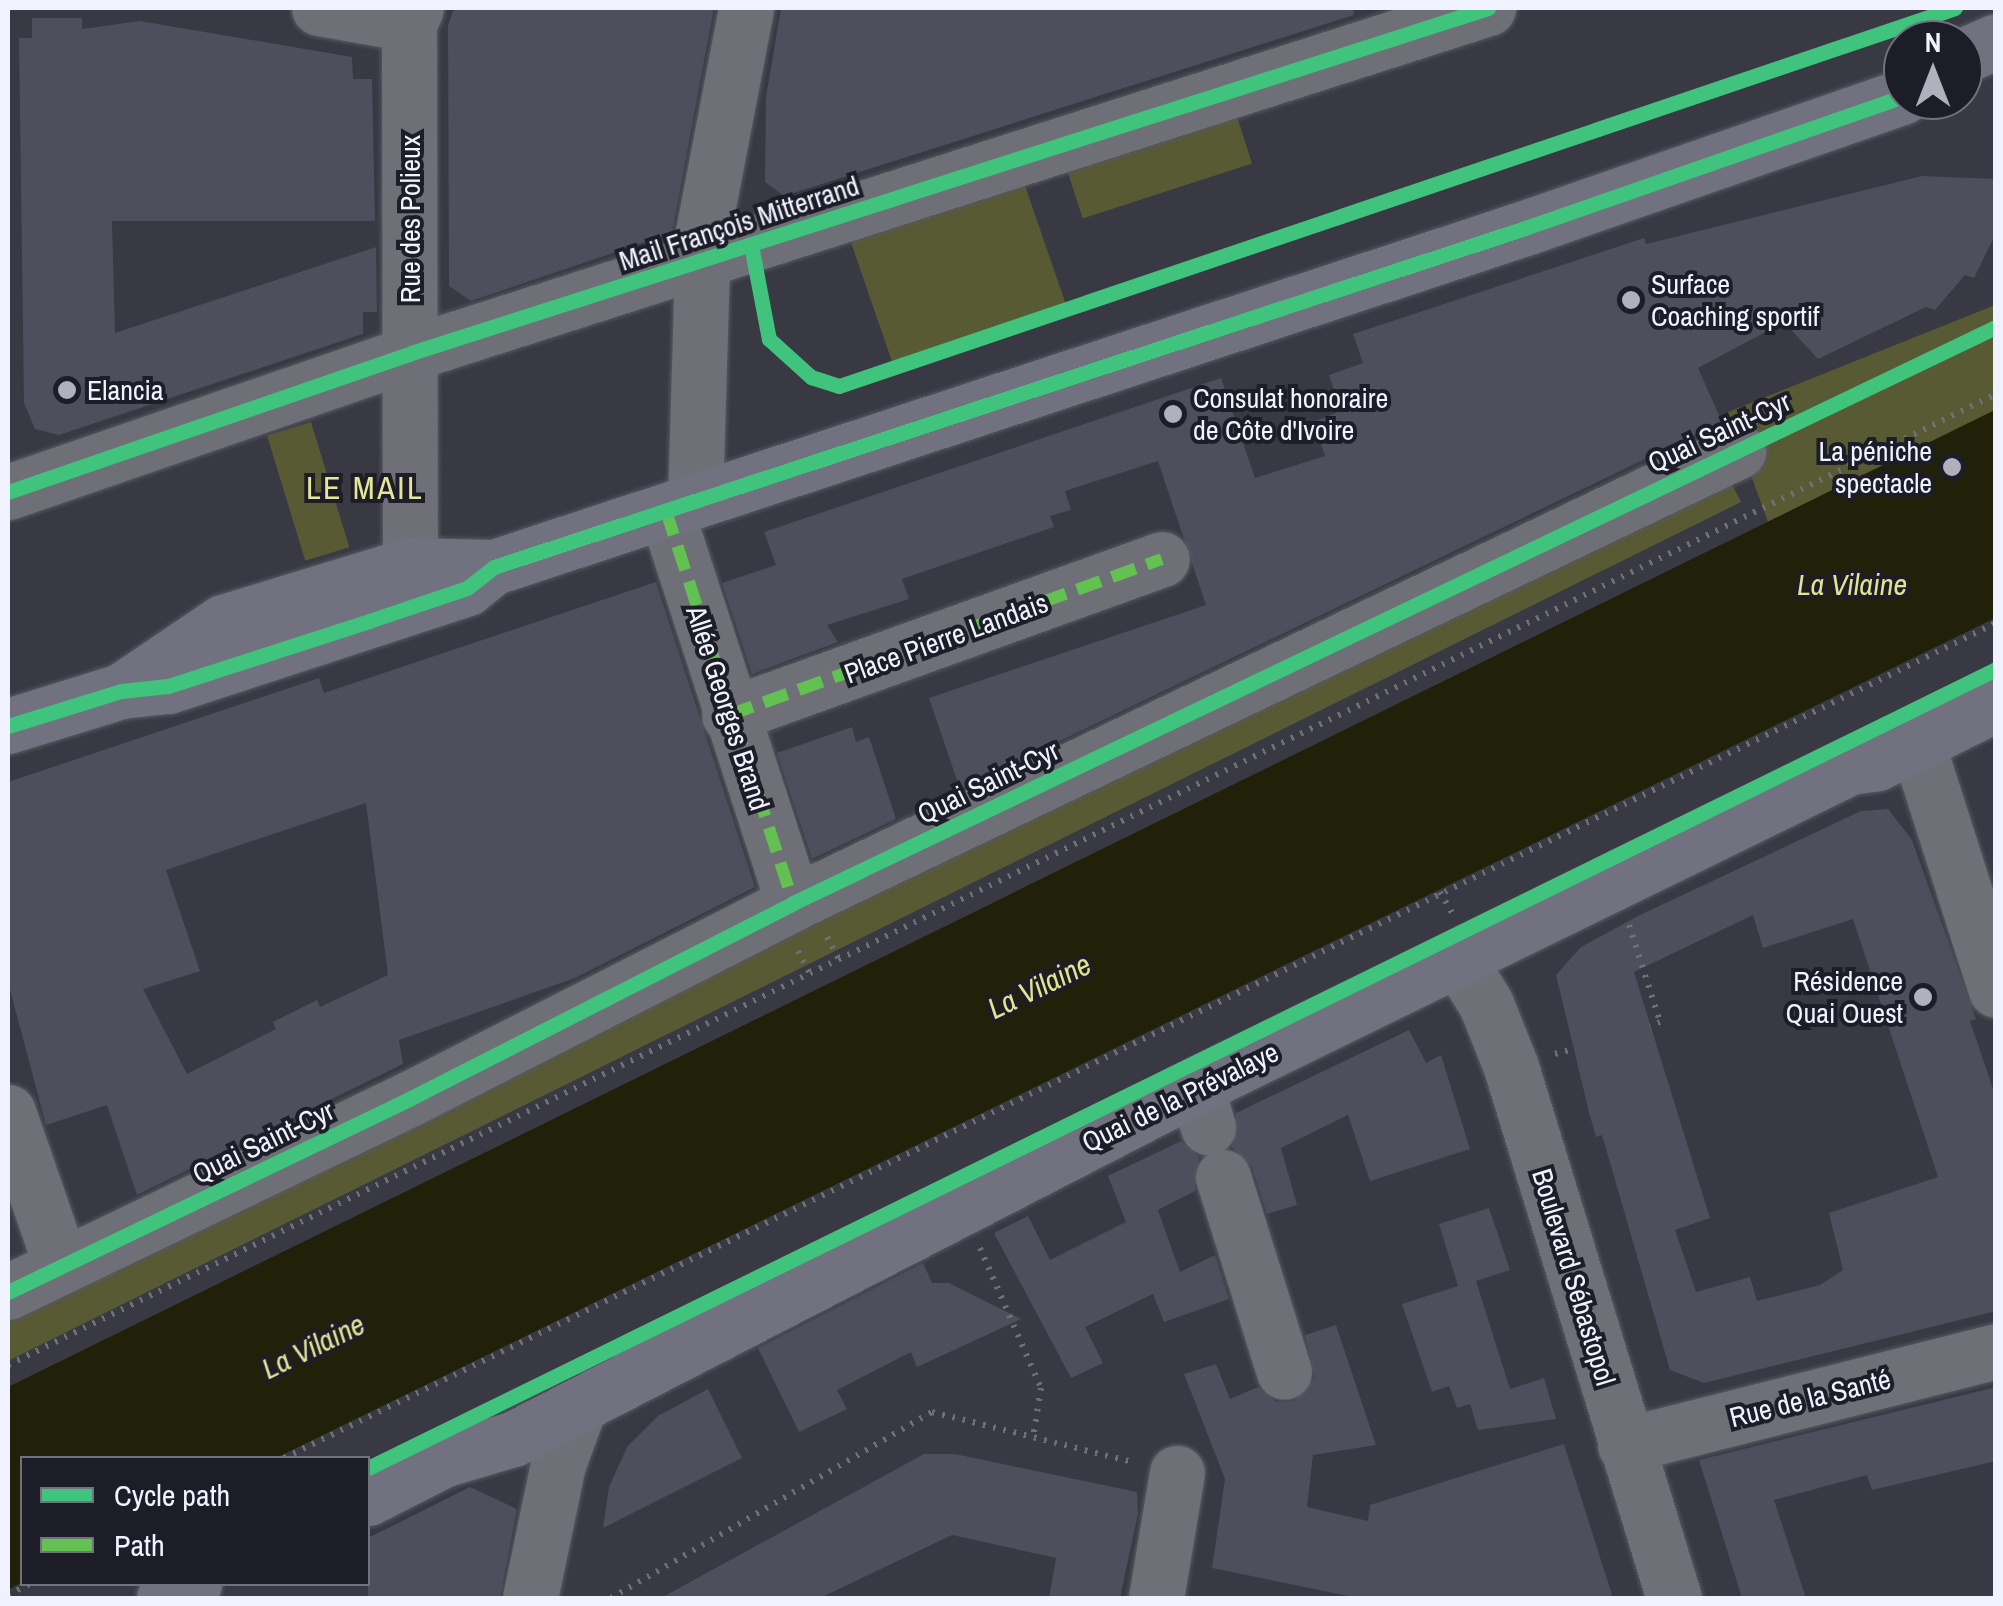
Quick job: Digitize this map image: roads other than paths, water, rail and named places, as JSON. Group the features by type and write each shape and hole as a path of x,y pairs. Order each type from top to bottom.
{"main road":[{"path":"121,691 223,622 410,565 494,566 1507,234 1883,103"},
{"path":"8,726 121,691 168,686 369,621 467,588 494,566"},
{"name":"Quai de la Prévalaye","path":"370,1497 579,1407 962,1205 1209,1130 1459,934 1614,884 1850,767 1877,764 1996,704"},
{"path":"164,1598 190,1586"}],"street":[{"name":"Rue des Polieux","path":"319,8 412,16 410,565"},
{"name":"Allée Georges Brand","path":"746,8 700,262 681,506 728,716 793,904"},
{"name":"Mail François Mitterrand","path":"8,492 410,353 1488,8"},
{"name":"Quai Saint-Cyr","path":"8,1292 396,1106 793,904 1738,450"},
{"name":"Place Pierre Landais","path":"728,716 1162,559"},
{"path":"1917,743 1996,990"},
{"name":"Boulevard Sébastopol","path":"1459,934 1510,1067 1674,1598"},
{"path":"8,1112 61,1265"},
{"path":"1209,1130 1284,1372"},
{"name":"Rue de la Santé","path":"1625,1446 1996,1351"},
{"path":"530,1598 558,1464 579,1407"},
{"path":"1156,1598 1177,1473"}],"water":[{"name":"La Vilaine","path":"1995,410 1995,618 280,1456 20,1456 20,1583 8,1590 8,1387"}],"place":[{"name":"Surface Coaching sportif","path":"1631,300"},
{"name":"Elancia","path":"67,390"},
{"name":"Consulat honoraire de Côte d'Ivoire","path":"1173,414"},
{"name":"La péniche spectacle","path":"1952,467"},
{"name":"Résidence Quai Ouest","path":"1923,997"}],"district":[{"name":"LE MAIL","path":"365,488"}]}
